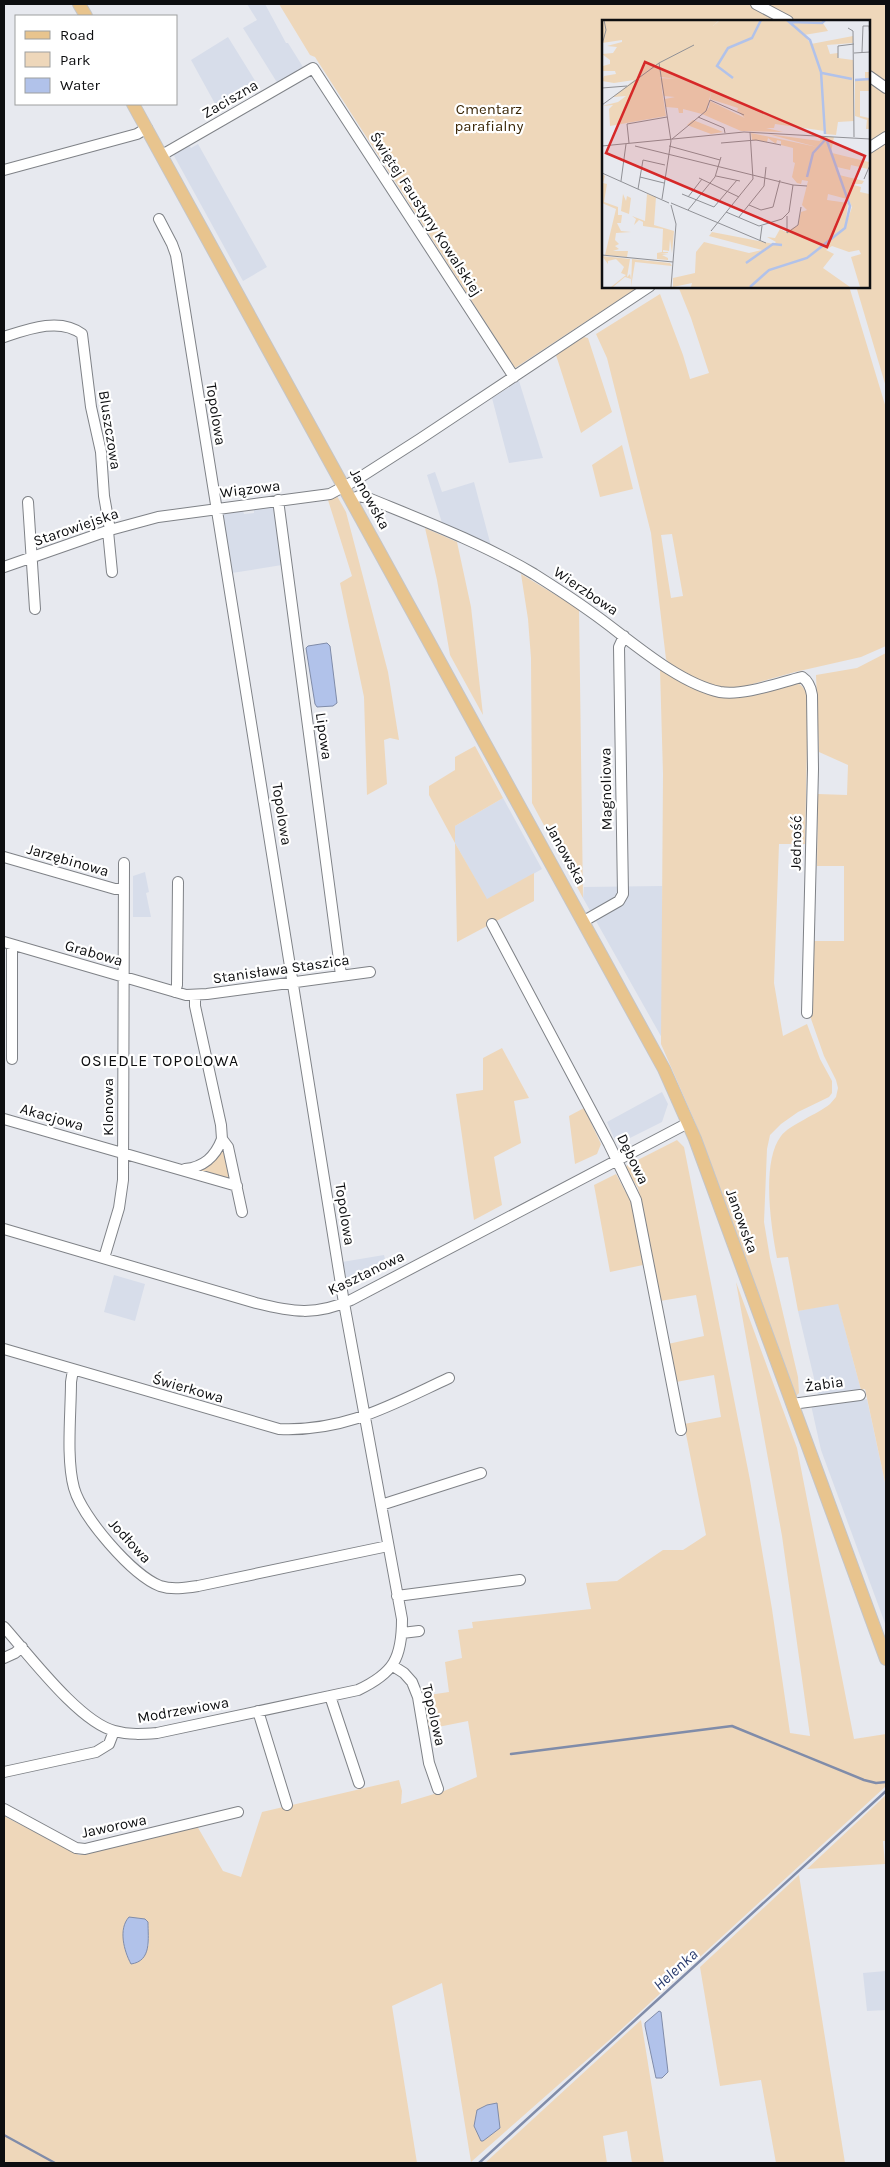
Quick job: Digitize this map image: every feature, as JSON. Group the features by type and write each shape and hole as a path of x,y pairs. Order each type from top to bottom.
{"main road":[{"path":"79,4 85,15"},
{"name":"Janowska","path":"134,105 656,1052 688,1123 886,1659"}],"street":[{"path":"756,4 786,20"},
{"name":"Zaciszna","path":"162,155 314,68"},
{"name":"Świętej Faustyny Kowalskiej","path":"314,68 514,377"},
{"path":"870,77 886,88"},
{"path":"4,170 138,134 147,128"},
{"path":"870,147 886,137"},
{"name":"Topolowa","path":"159,219 176,255 344,1303 366,1416 397,1596 402,1641 393,1666 404,1673 412,1682 418,1696 429,1763 438,1789"},
{"path":"344,486 420,439 647,288"},
{"name":"Bluszczowa","path":"4,337 29,329 53,325 75,328 82,334 91,408 101,452 112,572"},
{"name":"Wiązowa","path":"158,517 330,494 344,486"},
{"name":"Wierzbowa","path":"352,500 359,496 368,498 484,548 533,574 590,611 664,666 704,687 718,691 743,691 802,677"},
{"name":"Lipowa","path":"278,500 341,975"},
{"path":"28,502 35,608"},
{"name":"Starowiejska","path":"4,567 109,530 158,517"},
{"name":"Magnoliowa","path":"584,921 619,901 623,894 619,647 624,636"},
{"name":"Jedność","path":"802,677 810,687 812,695 813,768 807,1013"},
{"name":"Jarzębinowa","path":"4,857 115,889 124,889"},
{"name":"Klonowa","path":"104,1258 119,1208 123,1180 124,863"},
{"path":"175,992 177,985 178,882"},
{"name":"Dębowa","path":"492,924 636,1200 681,1430"},
{"path":"8,944 12,1059"},
{"name":"Grabowa","path":"8,944 175,992 195,995"},
{"name":"Stanisława Staszica","path":"195,995 370,972"},
{"path":"195,995 195,1006 221,1126 222,1139 228,1147 242,1212"},
{"name":"Akacjowa","path":"4,1119 237,1186"},
{"name":"Kasztanowa","path":"4,1229 282,1310 295,1312 315,1311 344,1303 688,1123"},
{"name":"Akacjowa","path":"179,1169 196,1168 210,1160 218,1150 222,1139"},
{"name":"Świerkowa","path":"4,1349 279,1429 303,1430 330,1427 366,1416"},
{"name":"Jodłowa","path":"74,1370 71,1382 70,1470 74,1488 81,1506 90,1521 134,1570 144,1578 161,1586 175,1589 198,1586 388,1546"},
{"path":"366,1416 449,1378"},
{"name":"Żabia","path":"792,1404 860,1395"},
{"path":"381,1505 481,1473"},
{"path":"397,1596 520,1580"},
{"name":"Modrzewiowa","path":"4,1627 70,1700 91,1720 114,1731 135,1734 158,1733 358,1690 375,1682 393,1666"},
{"path":"402,1633 419,1631"},
{"path":"4,1658 22,1648"},
{"path":"330,1696 359,1783"},
{"path":"258,1711 287,1805"},
{"path":"4,1772 96,1752 107,1747 114,1731"},
{"name":"Jaworowa","path":"4,1809 76,1848 85,1849 238,1812"}],"shaded area":[{"path":"247,4 265,4 286,43 288,43 303,67 278,84 243,28 257,20"},
{"path":"228,37 259,87 237,98 237,100 219,111 191,60"},
{"path":"188,144 191,148 198,144 267,267 243,281 173,154"},
{"path":"519,381 543,458 509,463 492,398"},
{"path":"435,472 442,492 474,482 491,546 443,526 427,475"},
{"path":"274,507 282,565 232,573 222,514 243,511 244,514 254,513 254,510"},
{"path":"503,798 542,869 487,900 455,843 455,826"},
{"path":"145,872 149,892 146,893 151,917 133,917 133,876"},
{"path":"662,886 662,1038 583,898 584,887"},
{"path":"662,1092 668,1104 662,1122 624,1141 614,1138 607,1122"},
{"path":"384,1255 387,1267 348,1285 346,1284 342,1262"},
{"path":"114,1275 145,1284 135,1321 104,1312"},
{"path":"838,1303 861,1390 818,1395 798,1311"},
{"path":"867,1399 886,1487 886,1626 821,1450 811,1405"},
{"path":"886,1971 886,2010 867,2011 863,1973"}],"green space":[{"name":"Cmentarz parafialny","path":"279,4 750,4 778,20 602,20 602,288 637,288 515,368 315,57 310,55"},
{"path":"769,4 886,4 886,83 870,71 870,20 791,20 773,9"},
{"path":"870,79 886,90 886,135 870,145"},
{"path":"886,139 886,387 857,288 870,288 870,149"},
{"path":"679,288 850,288 886,408 886,646 861,657 795,672 735,689 710,686 671,665 666,659 651,533 607,358 596,334 660,294 690,379 709,373","holes":["672,534 683,596 671,598 661,535"]},
{"path":"584,337 588,338 612,412 581,433 556,355"},
{"path":"622,445 633,489 600,497 592,465"},
{"path":"337,496 346,512 388,672 399,740 390,738 384,740 387,784 367,795 364,697 340,583 352,576 328,500"},
{"path":"425,528 457,542 471,607 483,715 450,655 437,580"},
{"path":"521,574 579,609 583,898 532,803 531,658 528,619"},
{"path":"886,653 886,1487 865,1389 861,1390 838,1304 798,1311 788,1257 777,1258 770,1213 769,1178 775,1147 781,1136 790,1128 830,1104 836,1097 838,1088 810,1016 814,941 844,941 844,866 817,866 818,794 847,795 848,765 819,752 816,675 857,668"},
{"path":"660,669 696,687 725,697 792,681 803,687 808,698 805,844 779,844 774,983 783,1036 807,1024 820,1059 832,1081 832,1093 829,1097 798,1112 781,1124 770,1135 767,1149 764,1222 770,1258 798,1377 799,1393 796,1396 695,1122 661,1044 663,774"},
{"path":"475,746 503,798 455,826 455,843 429,795 429,786 455,770 455,757"},
{"path":"455,843 487,899 534,873 534,901 457,942"},
{"path":"502,1048 529,1098 514,1101 521,1143 494,1157 502,1205 474,1220 456,1094 483,1090 483,1058"},
{"path":"584,1108 601,1144 597,1154 575,1164 569,1116"},
{"path":"677,1140 684,1147 750,1480 772,1609 790,1733 810,1736 782,1536 736,1282 797,1448 854,1739 886,1734 886,1786 615,2035 471,2162 442,1983 392,2006 417,2163 4,2163 4,1816 79,1855 197,1826 223,1871 241,1877 262,1812 399,1780 402,1791 401,1804 444,1791 477,1777 468,1721 428,1729 422,1696 449,1692 445,1662 462,1658 458,1630 473,1628 472,1622 591,1609 586,1583 617,1581 663,1550 683,1550 706,1535 684,1424 721,1417 714,1375 676,1382 668,1344 704,1336 696,1295 660,1301 638,1188 628,1173 626,1166","holes":["138,1918 148,1922 149,1945 131,1964 126,1954 123,1929"]},
{"path":"224,1148 232,1180 203,1173 200,1170"},
{"path":"616,1174 632,1204 643,1265 610,1272 594,1185"},
{"path":"886,1795 886,1841 883,1841 885,1864 807,1869"},
{"path":"799,1875 845,2163 776,2163 761,2080 720,2086 700,1967"},
{"path":"641,2020 664,2163 632,2163 627,2131 603,2136 607,2163 485,2163"}],"water":[{"path":"327,643 330,646 337,703 333,706 317,707 306,648"},
{"path":"129,1917 145,1919 148,1922 146,1954 143,1959 131,1964 123,1940 124,1928"},
{"path":"659,2011 661,2012 668,2072 662,2078 656,2078 645,2023"},
{"path":"497,2103 500,2128 481,2141 474,2126 477,2110"}],"waterway":[{"path":"511,1754 732,1726 864,1780 876,1783 886,1782"},
{"name":"Helenka","path":"479,2163 886,1791"},
{"name":"Helenka","path":"4,2135 55,2163"}],"district":[{"name":"OSIEDLE TOPOLOWA","path":"160,1060"}]}
